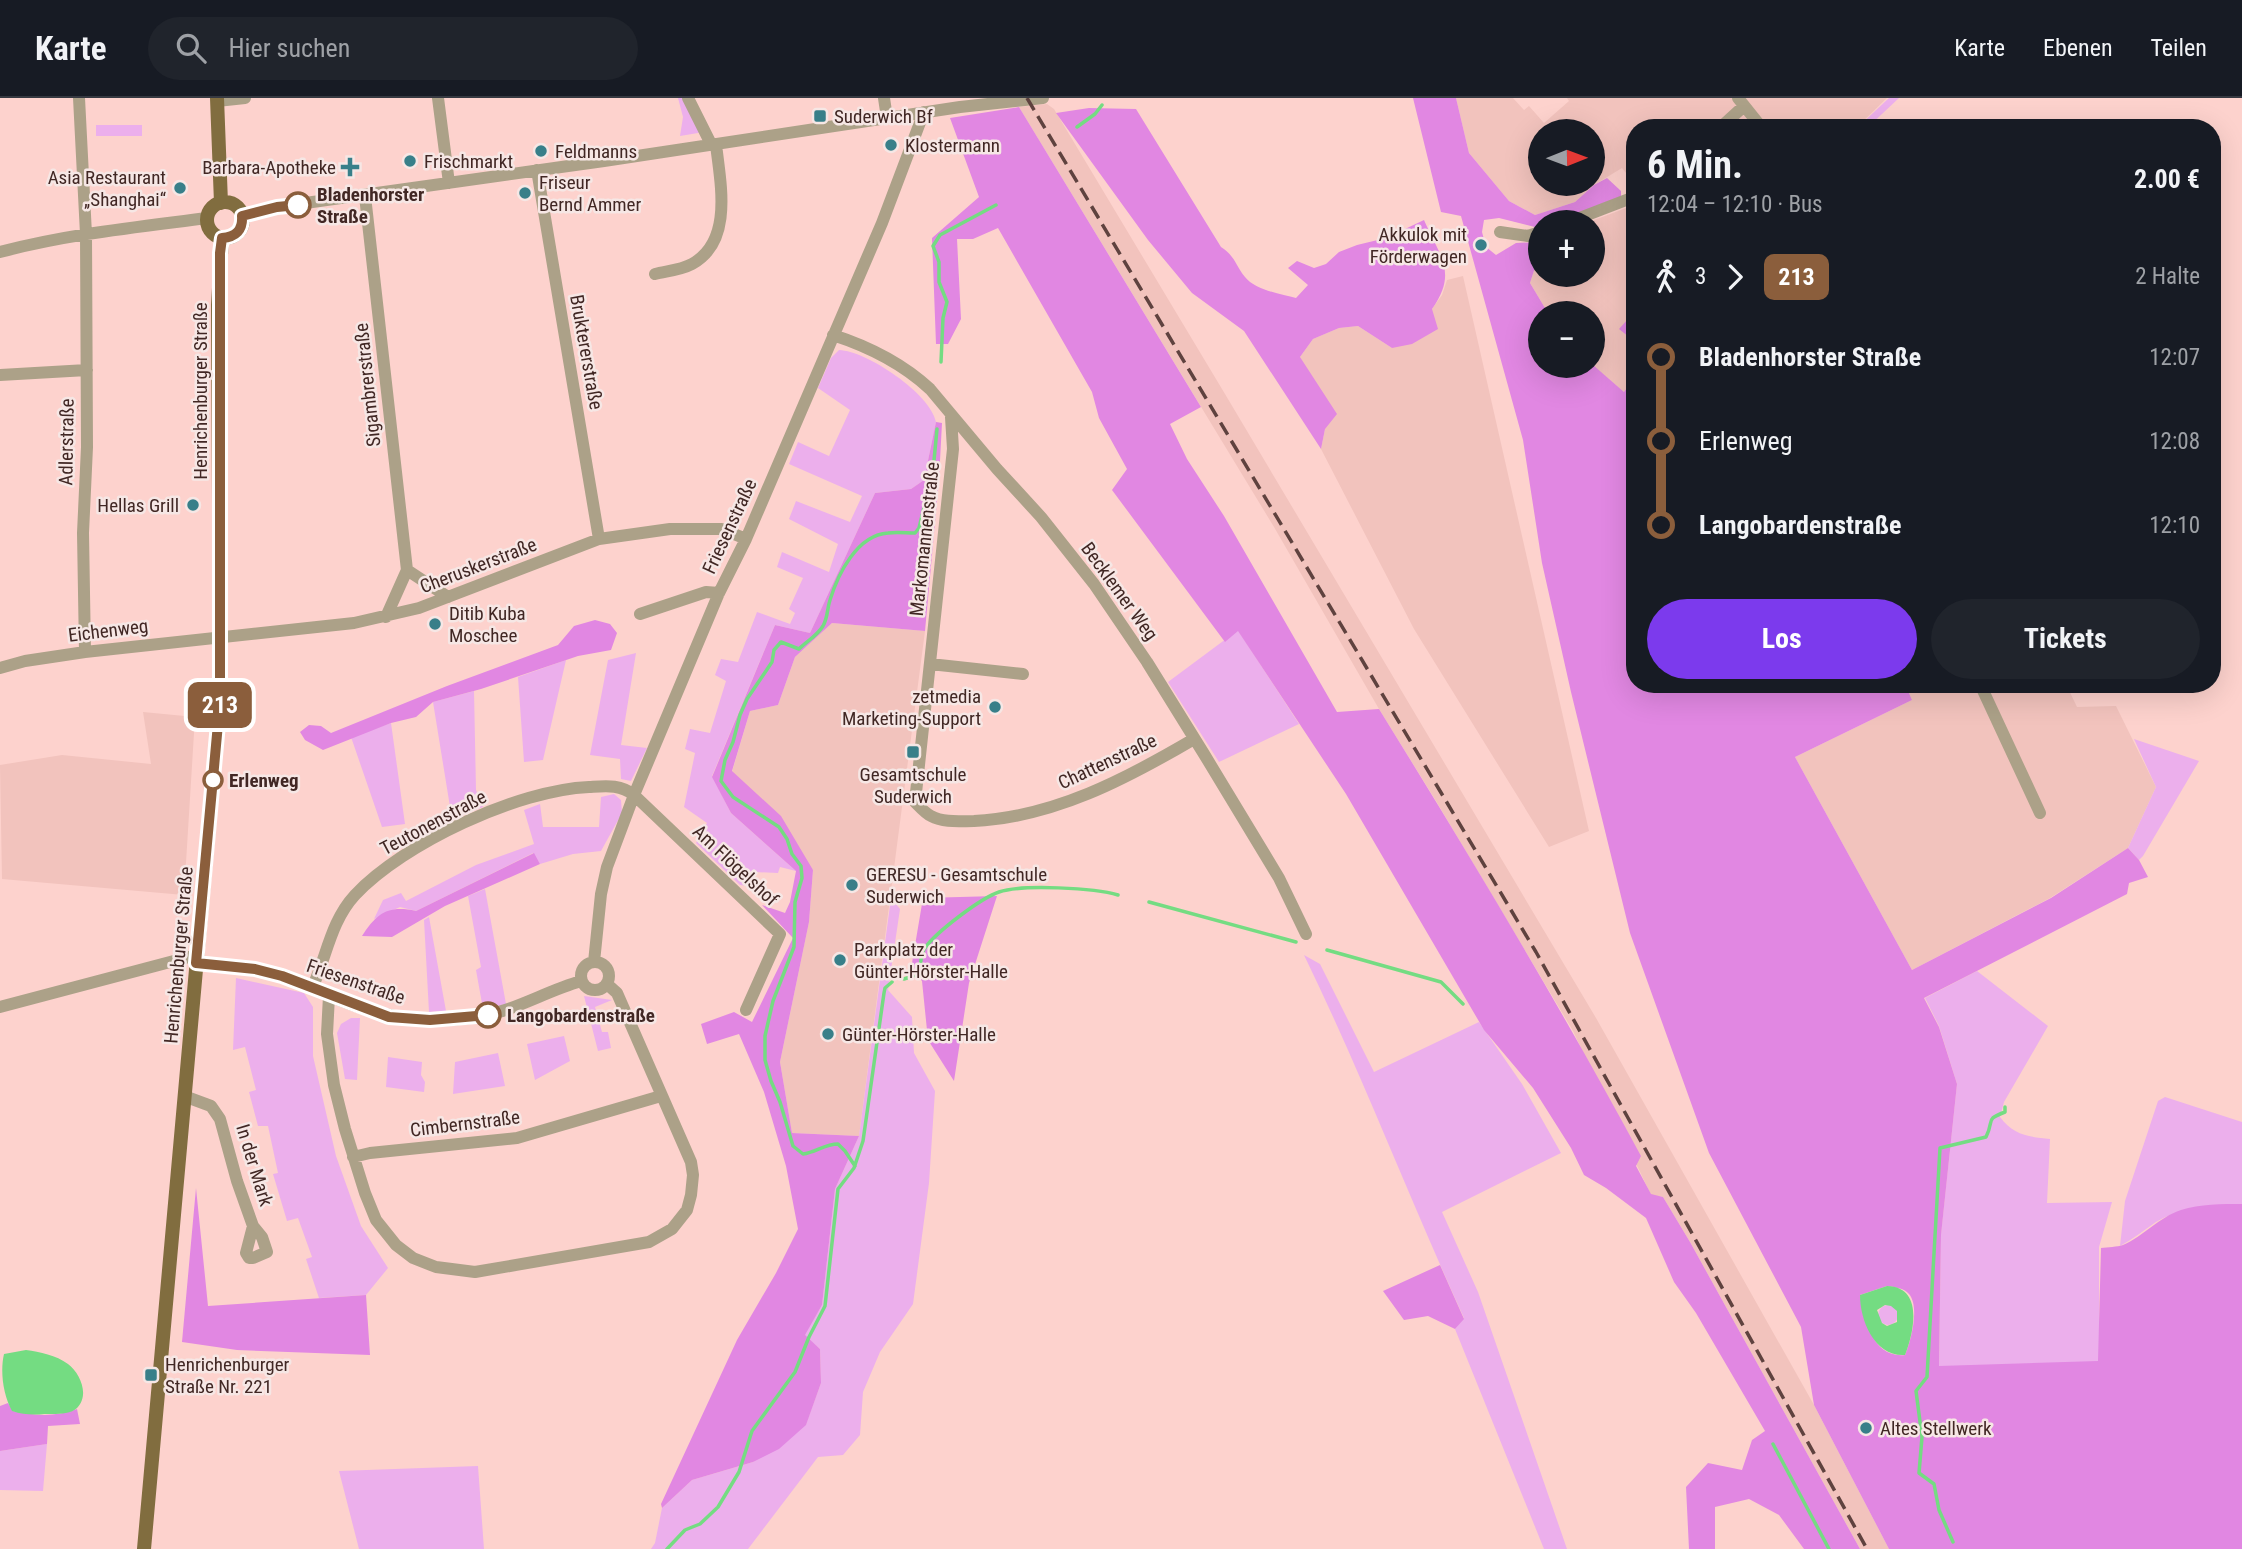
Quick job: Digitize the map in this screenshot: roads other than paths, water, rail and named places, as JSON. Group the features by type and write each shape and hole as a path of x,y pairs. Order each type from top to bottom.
{"main road":[{"path":"217,99 221,203"},
{"path":"221,203 234,205 242,216 240,229 235,234 222,238 211,231 207,218 209,211 221,203"},
{"name":"Henrichenburger Straße","path":"144,1549 220,702 218,305 222,238"}],"street":[{"name":"Adlerstraße","path":"79,98 86,234 87,370 83,533 86,652"},
{"path":"217,99 245,98"},
{"path":"438,98 449,183"},
{"path":"655,274 695,263 705,254 715,237 721,216 714,144 688,98"},
{"path":"884,98 887,118"},
{"path":"242,216 277,207 924,112 1043,98"},
{"path":"1727,119 1741,102 1755,119"},
{"name":"Friesenstraße","path":"594,962 601,894 607,867 634,795 719,593 746,539 882,223 924,112"},
{"name":"Bruktererstraße","path":"537,170 599,539"},
{"name":"Sigambrerstraße","path":"365,196 407,570"},
{"path":"1600,210 1626,200"},
{"path":"0,252 86,234 207,218"},
{"path":"1500,232 1528,236"},
{"name":"Becklemer Weg","path":"833,335 861,345 911,371 930,389 951,417 1041,517 1094,584 1147,662 1279,878 1307,934"},
{"path":"0,375 87,370"},
{"name":"Markomannenstraße","path":"915,802 953,449 951,417"},
{"name":"Cheruskerstraße","path":"221,636 354,623 386,617 448,597 599,539 683,529 722,529 746,539"},
{"path":"386,617 407,570 448,597"},
{"path":"640,614 706,592 719,593"},
{"name":"Eichenweg","path":"0,668 25,661 86,652 221,636"},
{"path":"930,664 1023,674"},
{"path":"1984,693 2040,813"},
{"name":"Chattenstraße","path":"915,802 932,817 949,822 983,820 1044,809 1096,792 1138,772 1194,739"},
{"name":"Teutonenstraße","path":"313,986 335,923 354,895 372,878 405,855 475,817 539,794 567,788 613,786 627,789 634,795"},
{"name":"Am Flögelshof","path":"634,795 780,934 746,1010"},
{"path":"0,1007 188,957 197,960"},
{"name":"Friesenstraße","path":"197,960 255,969 313,986 329,996 389,1017 411,1020 453,1020 502,1012 582,981"},
{"path":"594,962 606,967 609,976 607,984 600,989 591,990 582,981 583,968 594,962"},
{"path":"329,996 326,1023 339,1107 353,1157 376,1220 397,1245 413,1258 436,1267 475,1272 649,1242 672,1229 687,1210 691,1195 691,1162 617,993 607,984"},
{"name":"In der Mark","path":"184,1096 211,1106 220,1119 253,1226"},
{"name":"Cimbernstraße","path":"353,1157 517,1138 661,1096"}],"waterway":[{"path":"1077,127 1095,114 1102,105"},
{"path":"941,362 943,318 947,302 939,282 939,262 933,246 940,235 996,205"},
{"path":"855,1166 838,1144 803,1154 793,1146 765,1060 765,1036 773,1001 794,947 795,902 802,878 801,866 779,827 733,797 721,781 740,715 747,699 772,662 774,650 781,642 799,649 821,630 834,590 844,568 858,548 877,535 915,533 919,528 933,471 937,429"},
{"path":"904,979 919,974 923,951 939,933 991,895 1024,888 1093,890 1118,895"},
{"path":"1149,902 1296,942"},
{"path":"1327,950 1441,982 1463,1004"},
{"path":"667,1549 685,1530 700,1524 718,1507 739,1472 752,1431 795,1372 825,1306 838,1189 854,1168 863,1141 884,993 885,988 892,982"},
{"path":"1953,1542 1939,1510 1934,1484 1919,1473 1922,1437 1916,1391 1927,1377 1940,1148 1986,1137 1992,1119 2005,1112 2005,1107"},
{"path":"1773,1444 1829,1549"}],"railway":[{"path":"1027,98 1536,952 1867,1549"}],"place":[{"name":"Suderwich Bf","path":"820,116"},
{"name":"Klostermann","path":"891,145"},
{"name":"Feldmanns","path":"541,151"},
{"name":"Frischmarkt","path":"410,161"},
{"name":"Barbara-Apotheke","path":"350,167"},
{"name":"Asia Restaurant „Shanghai“","path":"180,188"},
{"name":"Friseur Bernd Ammer","path":"525,193"},
{"name":"Bladenhorster Straße","path":"298,205"},
{"name":"Akkulok mit Förderwagen","path":"1481,245"},
{"name":"Hellas Grill","path":"193,505"},
{"name":"Ditib Kuba Moschee","path":"435,624"},
{"name":"zetmedia Marketing-Support","path":"995,707"},
{"name":"Gesamtschule Suderwich","path":"913,752"},
{"name":"Erlenweg","path":"213,780"},
{"name":"GERESU - Gesamtschule Suderwich","path":"852,885"},
{"name":"Parkplatz der Günter-Hörster-Halle","path":"840,960"},
{"name":"Langobardenstraße","path":"488,1015"},
{"name":"Günter-Hörster-Halle","path":"828,1034"},
{"name":"Henrichenburger Straße Nr. 221","path":"151,1375"},
{"name":"Altes Stellwerk","path":"1866,1428"}]}
